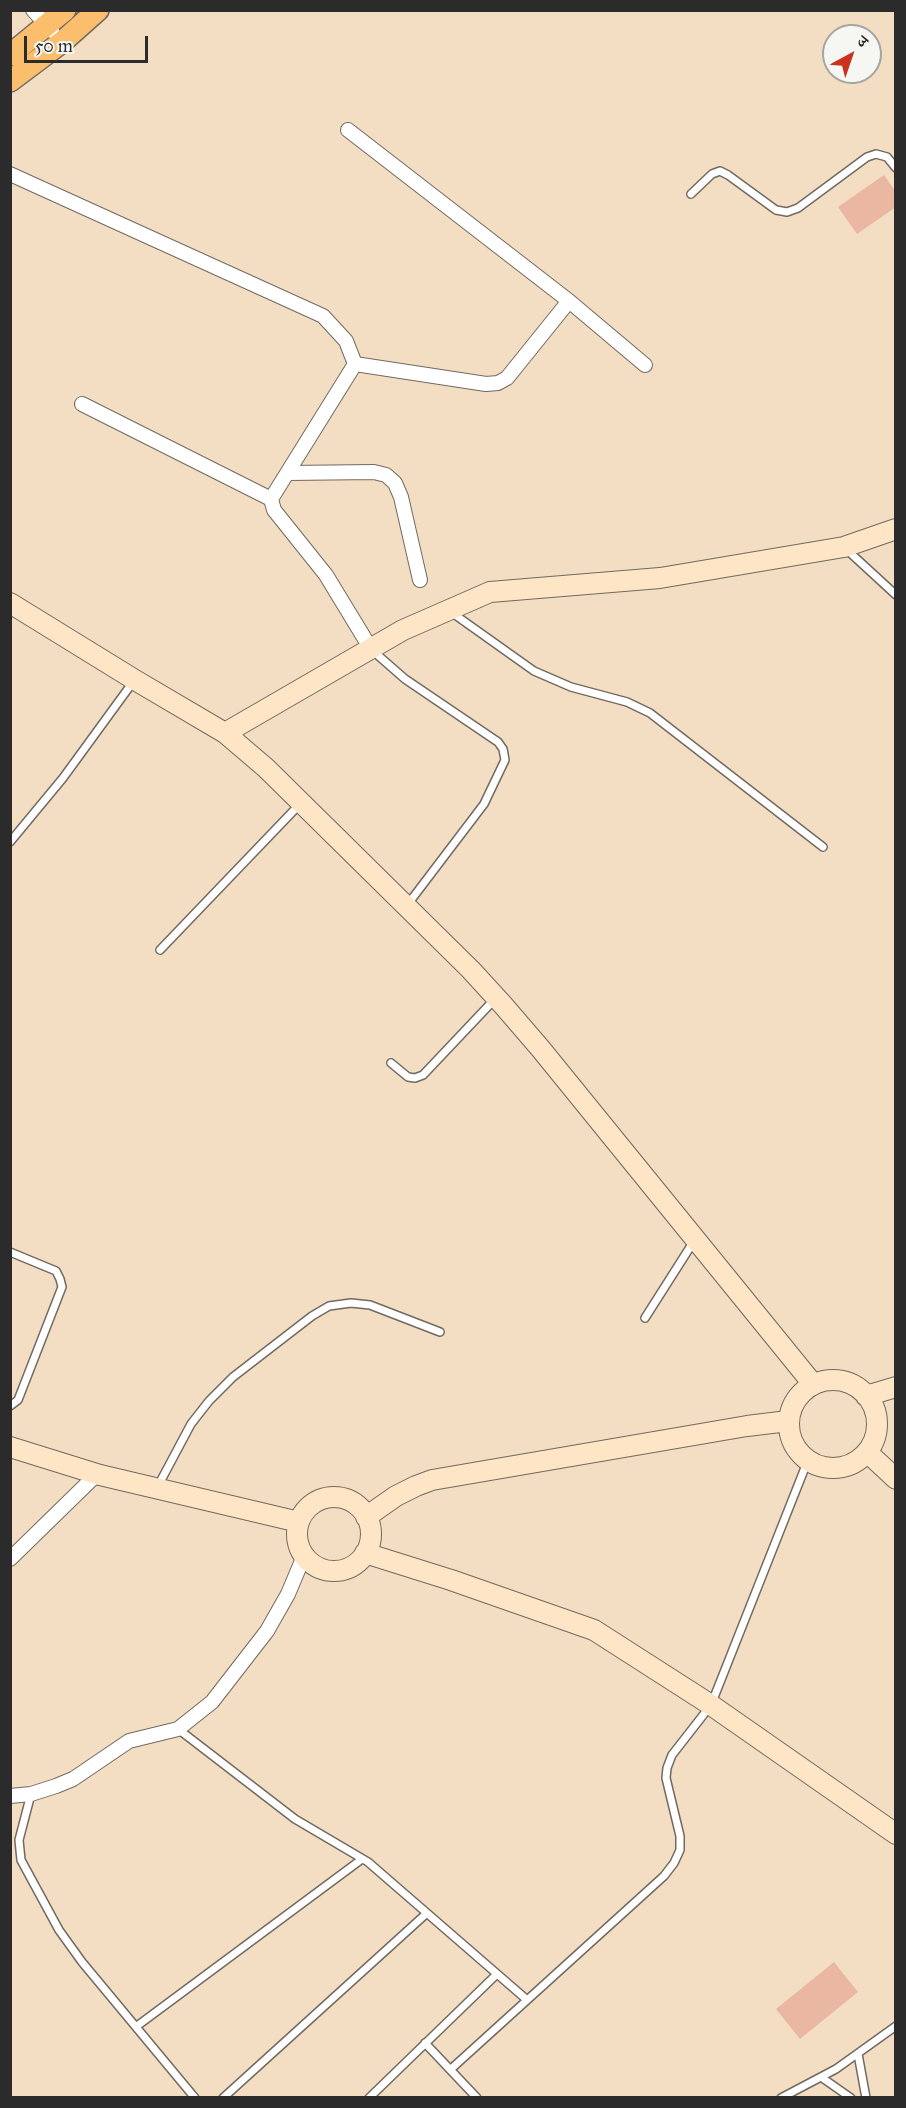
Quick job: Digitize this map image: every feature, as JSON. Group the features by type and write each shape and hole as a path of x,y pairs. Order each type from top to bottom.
{"main road":[{"path":"10,55 40,18 64,10"},
{"path":"10,81 62,42 98,10"}],"street":[{"path":"40,18 62,42"},
{"path":"348,130 569,301 645,365"},
{"path":"10,174 323,316 346,341 355,364"},
{"path":"355,364 486,384 498,383 507,378 569,301"},
{"path":"271,499 355,364"},
{"path":"82,404 271,499 274,510 326,575 371,649"},
{"path":"288,473 374,472 386,475 395,483 401,497 420,580"},
{"path":"225,733 403,630 490,592 660,578 844,547 896,528"},
{"path":"10,603 225,733 301,802 496,998 540,1048 813,1384"},
{"path":"836,1379 850,1383 886,1414 877,1427 873,1442 867,1452 852,1463 838,1468 822,1467 808,1460 797,1450 790,1437 788,1421 792,1406 799,1395 813,1384 836,1379"},
{"path":"866,1396 896,1387"},
{"path":"366,1516 396,1496 432,1480 788,1421"},
{"path":"10,1447 100,1475 298,1522"},
{"path":"867,1452 896,1479"},
{"path":"10,1559 92,1479 100,1475"},
{"path":"336,1497 348,1500 359,1507 366,1516 370,1529 370,1542 357,1563 347,1568 323,1569 304,1556 297,1534 298,1522 312,1504 323,1498 336,1497"},
{"path":"365,1553 452,1580 594,1630 711,1705 896,1834"},
{"path":"10,1796 32,1794 73,1779 129,1741 178,1729 212,1702 267,1631 288,1594 304,1556"}],"lane":[{"path":"691,194 712,174 720,171 728,174 776,210 787,212 798,208 867,157 876,154 887,157 896,168"},
{"path":"844,547 896,595"},
{"path":"449,610 534,670 571,687 627,702 650,713 823,847"},
{"path":"371,649 405,679 498,742 503,749 505,760 484,804 406,906"},
{"path":"10,842 63,778 135,680"},
{"path":"160,950 301,802"},
{"path":"391,1063 408,1077 415,1078 423,1075 496,998"},
{"path":"645,1318 696,1239"},
{"path":"10,1252 56,1271 62,1287 18,1400 10,1406"},
{"path":"157,1489 191,1424 209,1401 233,1377 329,1306 351,1303 370,1305 440,1332"},
{"path":"451,2069 664,1876 674,1863 680,1850 680,1836 666,1778 667,1768 672,1755 711,1705 808,1460"},
{"path":"178,1729 295,1819 362,1859 526,1999"},
{"path":"32,1794 19,1840 21,1860 59,1930 82,1962 195,2097"},
{"path":"137,2026 362,1859"},
{"path":"223,2097 427,1913"},
{"path":"369,2097 497,1974"},
{"path":"780,2097 820,2078 896,2026"},
{"path":"425,2043 477,2097"},
{"path":"858,2054 866,2097"},
{"path":"820,2078 851,2097"}],"building":[{"path":"884,175 896,192 896,207 857,234 838,207"},
{"path":"834,1962 858,1992 800,2039 776,2009"}]}
